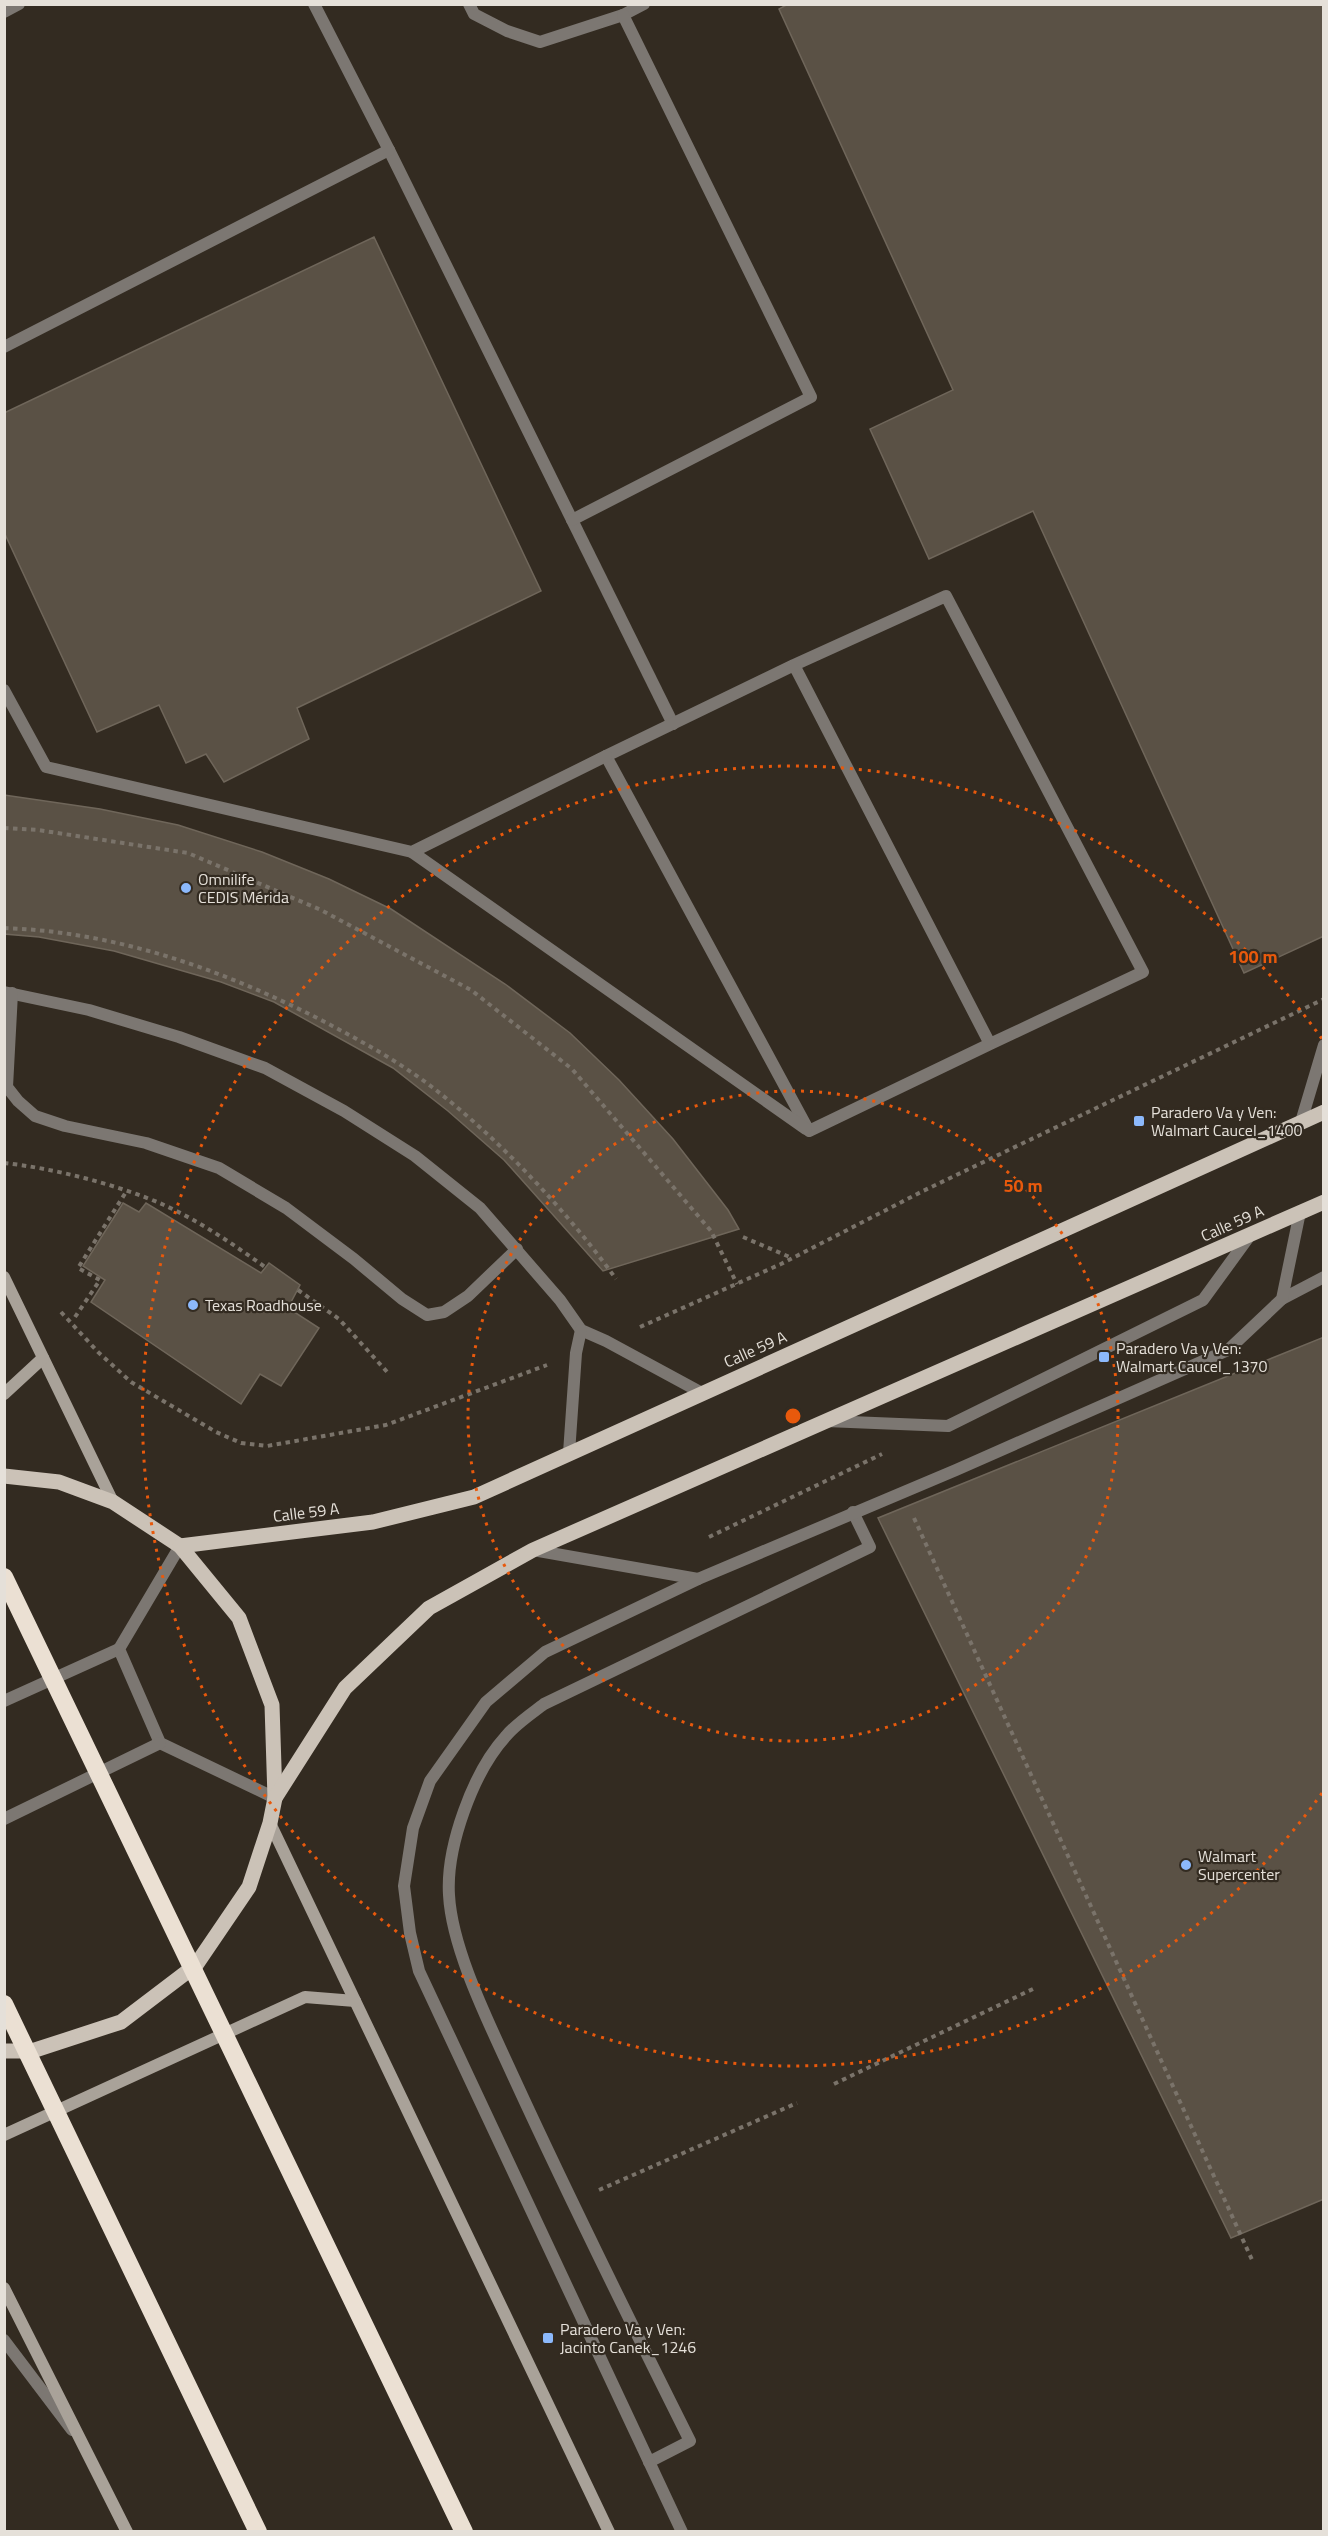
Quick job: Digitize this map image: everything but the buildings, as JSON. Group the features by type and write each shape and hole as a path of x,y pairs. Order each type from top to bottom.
{"highway":[{"path":"4,1577 464,2532"},
{"path":"4,2004 258,2532"}],"main road":[{"name":"Calle 59 A","path":"180,1546 373,1522 474,1497 1323,1112"},
{"name":"Calle 59 A","path":"275,1798 345,1688 429,1608 533,1550 1323,1202"},
{"path":"4,1277 113,1502"},
{"path":"4,1394 43,1358"},
{"path":"4,1476 59,1482 113,1502 180,1546 239,1618 272,1705 275,1798 270,1823 249,1887 196,1965 121,2022 32,2051 4,2051"},
{"path":"270,1823 609,2532"},
{"path":"4,2135 305,1997 355,2001"},
{"path":"4,2288 127,2532"}],"lane":[{"path":"4,12 19,4"},
{"path":"314,4 389,150 673,724"},
{"path":"469,4 474,14 507,31 540,42 623,15 644,4"},
{"path":"572,520 811,396 623,15"},
{"path":"4,347 389,150"},
{"path":"412,852 794,665 946,596 1143,972 809,1131"},
{"path":"794,665 990,1044"},
{"path":"4,690 46,767 412,852 809,1131"},
{"path":"606,756 809,1131"},
{"path":"517,1249 468,1296 444,1312 427,1315 402,1299 354,1259 286,1208 219,1168 146,1143 65,1126 35,1116 18,1101 7,1087 8,992 89,1010 179,1037 265,1068 344,1111 415,1156 480,1208 517,1249 560,1300 580,1330 606,1341 702,1393"},
{"path":"1301,1122 1323,1045"},
{"path":"1282,1299 1300,1212"},
{"path":"826,1421 948,1426 1203,1300 1251,1234"},
{"path":"682,2532 419,1971 410,1933 404,1886 413,1828 430,1781 486,1702 545,1652 698,1579 956,1470 1228,1350 1282,1299 1323,1277"},
{"path":"569,1454 576,1353 580,1330"},
{"path":"649,2462 690,2441 542,2138 498,2043 457,1943 449,1894 455,1838 475,1780 505,1736 544,1704 870,1547 853,1512"},
{"path":"4,1701 119,1649 180,1546"},
{"path":"533,1550 698,1579"},
{"path":"119,1649 160,1743 275,1798"},
{"path":"4,1819 160,1743"},
{"path":"4,2340 83,2445"}],"path":[{"path":"4,828 38,830 188,853 321,910 471,990 572,1069 711,1231 737,1284"},
{"path":"4,928 80,935 118,942 210,969 284,1001 380,1051 452,1103 506,1152 589,1243 616,1279"},
{"path":"647,1324 792,1258 923,1191 1323,999"},
{"path":"4,1163 31,1166 165,1205 265,1268"},
{"path":"75,1317 100,1280 78,1268 126,1192"},
{"path":"743,1237 792,1258"},
{"path":"298,1290 339,1319 389,1374"},
{"path":"61,1312 98,1352 131,1382 177,1411 240,1443 267,1446 386,1425 524,1374"},
{"path":"913,1517 1253,2262"},
{"path":"834,2084 1037,1987"},
{"path":"599,2190 797,2103"}],"place":[{"name":"Omnilife CEDIS Mérida","path":"186,888"},
{"name":"Paradero Va y Ven: Walmart Caucel_1400","path":"1139,1121"},
{"name":"Texas Roadhouse","path":"193,1305"},
{"name":"Paradero Va y Ven: Walmart Caucel_1370","path":"1104,1357"},
{"name":"Walmart Supercenter","path":"1186,1865"},
{"name":"Paradero Va y Ven: Jacinto Canek_1246","path":"548,2338"}]}
